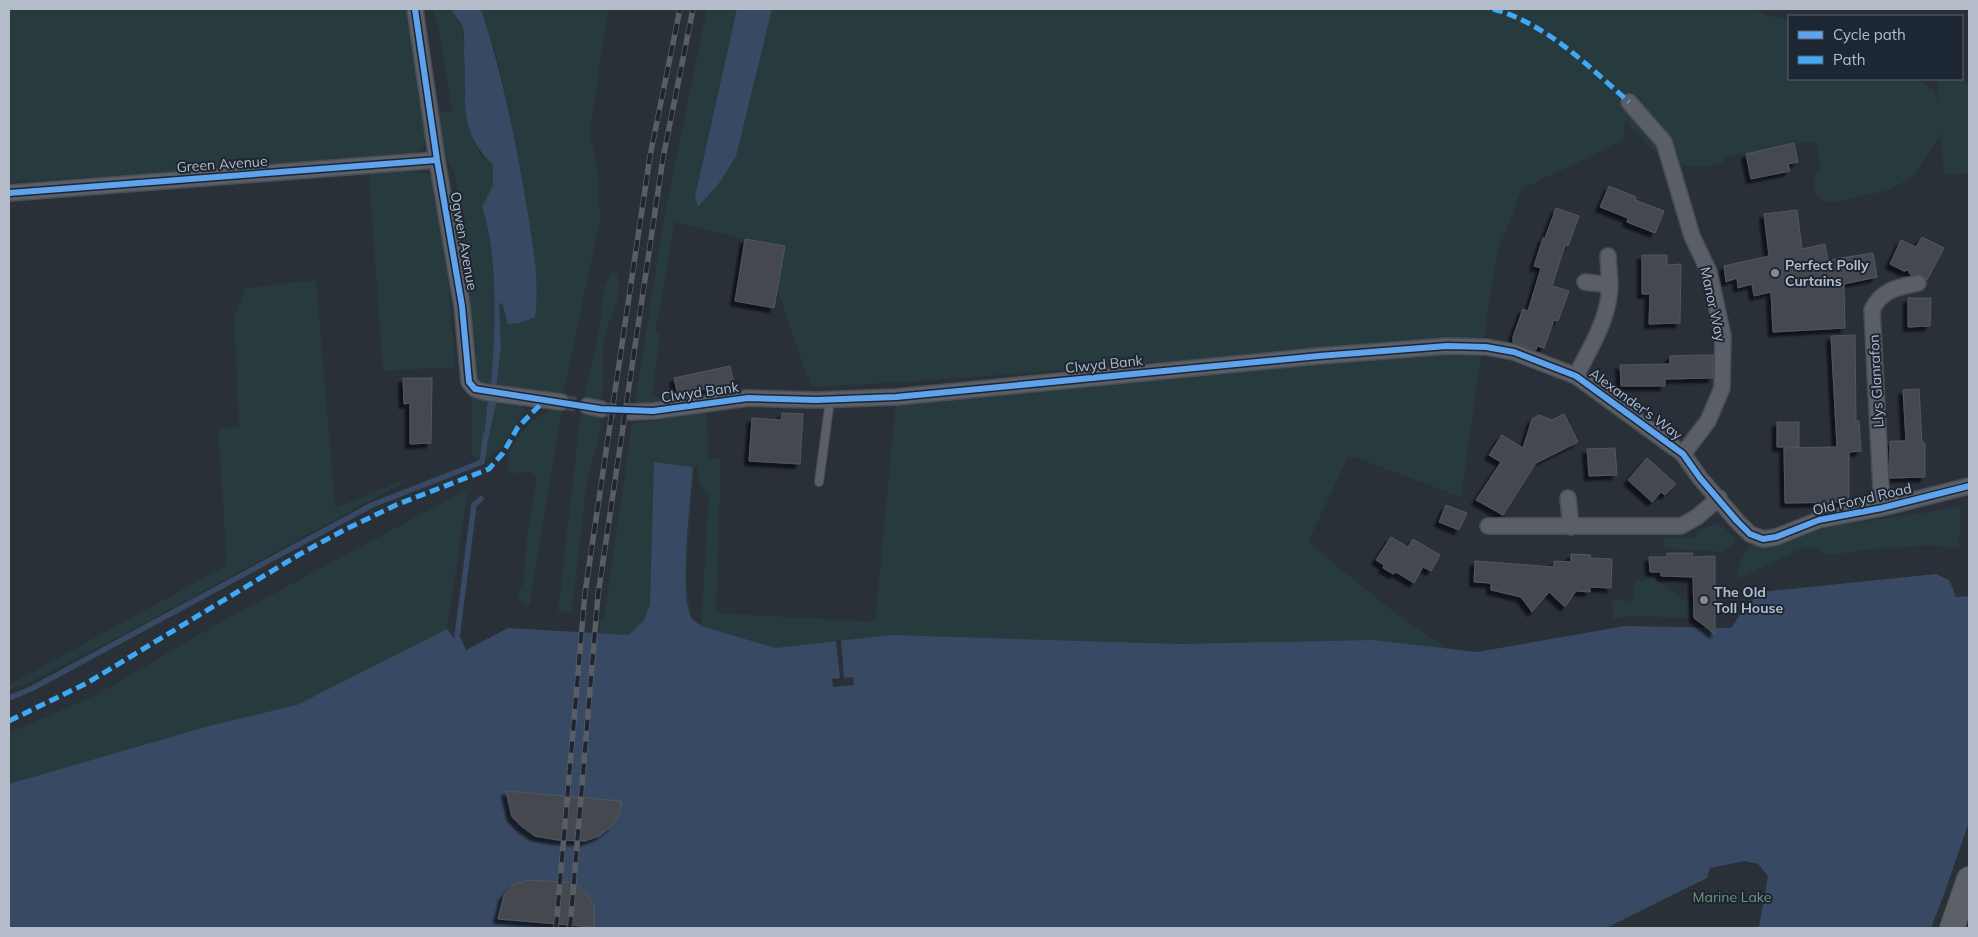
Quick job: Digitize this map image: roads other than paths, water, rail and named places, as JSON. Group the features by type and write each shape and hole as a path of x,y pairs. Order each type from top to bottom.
{"main road":[{"path":"1952,928 1969,878"}],"street":[{"name":"Ogwen Avenue","path":"416,9 437,160 462,306 469,382 475,389 484,392 561,402"},
{"name":"Manor Way","path":"1629,102 1664,142 1692,236 1709,272 1723,336 1722,388 1708,421 1683,454"},
{"name":"Green Avenue","path":"9,193 437,160"},
{"path":"1576,376 1603,323 1610,303 1608,256"},
{"path":"1585,282 1610,285"},
{"name":"Llys Glanrafon","path":"1882,508 1872,310 1885,293 1898,287 1918,283"},
{"name":"Clwyd Bank","path":"631,412 653,411 748,398 830,400 896,397 1319,356 1447,346 1486,347 1514,352 1576,376"},
{"name":"Alexander's Way","path":"1576,376 1683,454 1700,478 1719,498"},
{"name":"Old Foryd Road","path":"1719,498 1750,534 1763,539 1776,537 1818,520 1882,508 1969,486"},
{"path":"1568,498 1571,527"},
{"path":"1488,526 1681,526 1697,517 1719,498"}],"lane":[{"path":"819,482 830,400"}],"water":[{"path":"451,9 481,9 502,81 535,260 537,289 535,317 519,323 508,324 502,303 499,304 501,347 496,388 491,386 494,343 493,272 491,249 482,207 493,185 493,165 481,151 468,125 465,98 464,31"},
{"path":"737,9 772,9 736,156 720,182 698,207 695,197"},
{"path":"488,399 497,400 488,440 484,439"},
{"path":"654,462 693,467 686,569 688,607 692,619 701,626 775,648 891,635 1180,644 1373,640 1477,652 1625,626 1731,628 1744,609 1761,592 1936,574 1949,580 1956,597 1969,596 1969,906 1943,897 1931,928 1761,928 1759,927 1768,876 1758,864 1745,861 1710,868 1707,878 1606,928 9,928 9,784 209,726 297,705 447,629 464,651 508,628 629,635 644,620 650,605"}],"waterway":[{"path":"9,698 31,689 372,505 482,462 486,434"},
{"path":"464,652 457,637 474,505 481,499"}],"tunnel":[{"path":"561,402 587,406"},
{"path":"601,409 631,412"}],"railway":[{"path":"556,928 585,593 650,156 680,9"},
{"path":"570,928 598,595 663,158 693,9"}],"place":[{"name":"Perfect Polly Curtains","path":"1775,273"},
{"name":"The Old Toll House","path":"1704,600"}],"park label":[{"name":"Marine Lake","path":"1732,897"}]}
